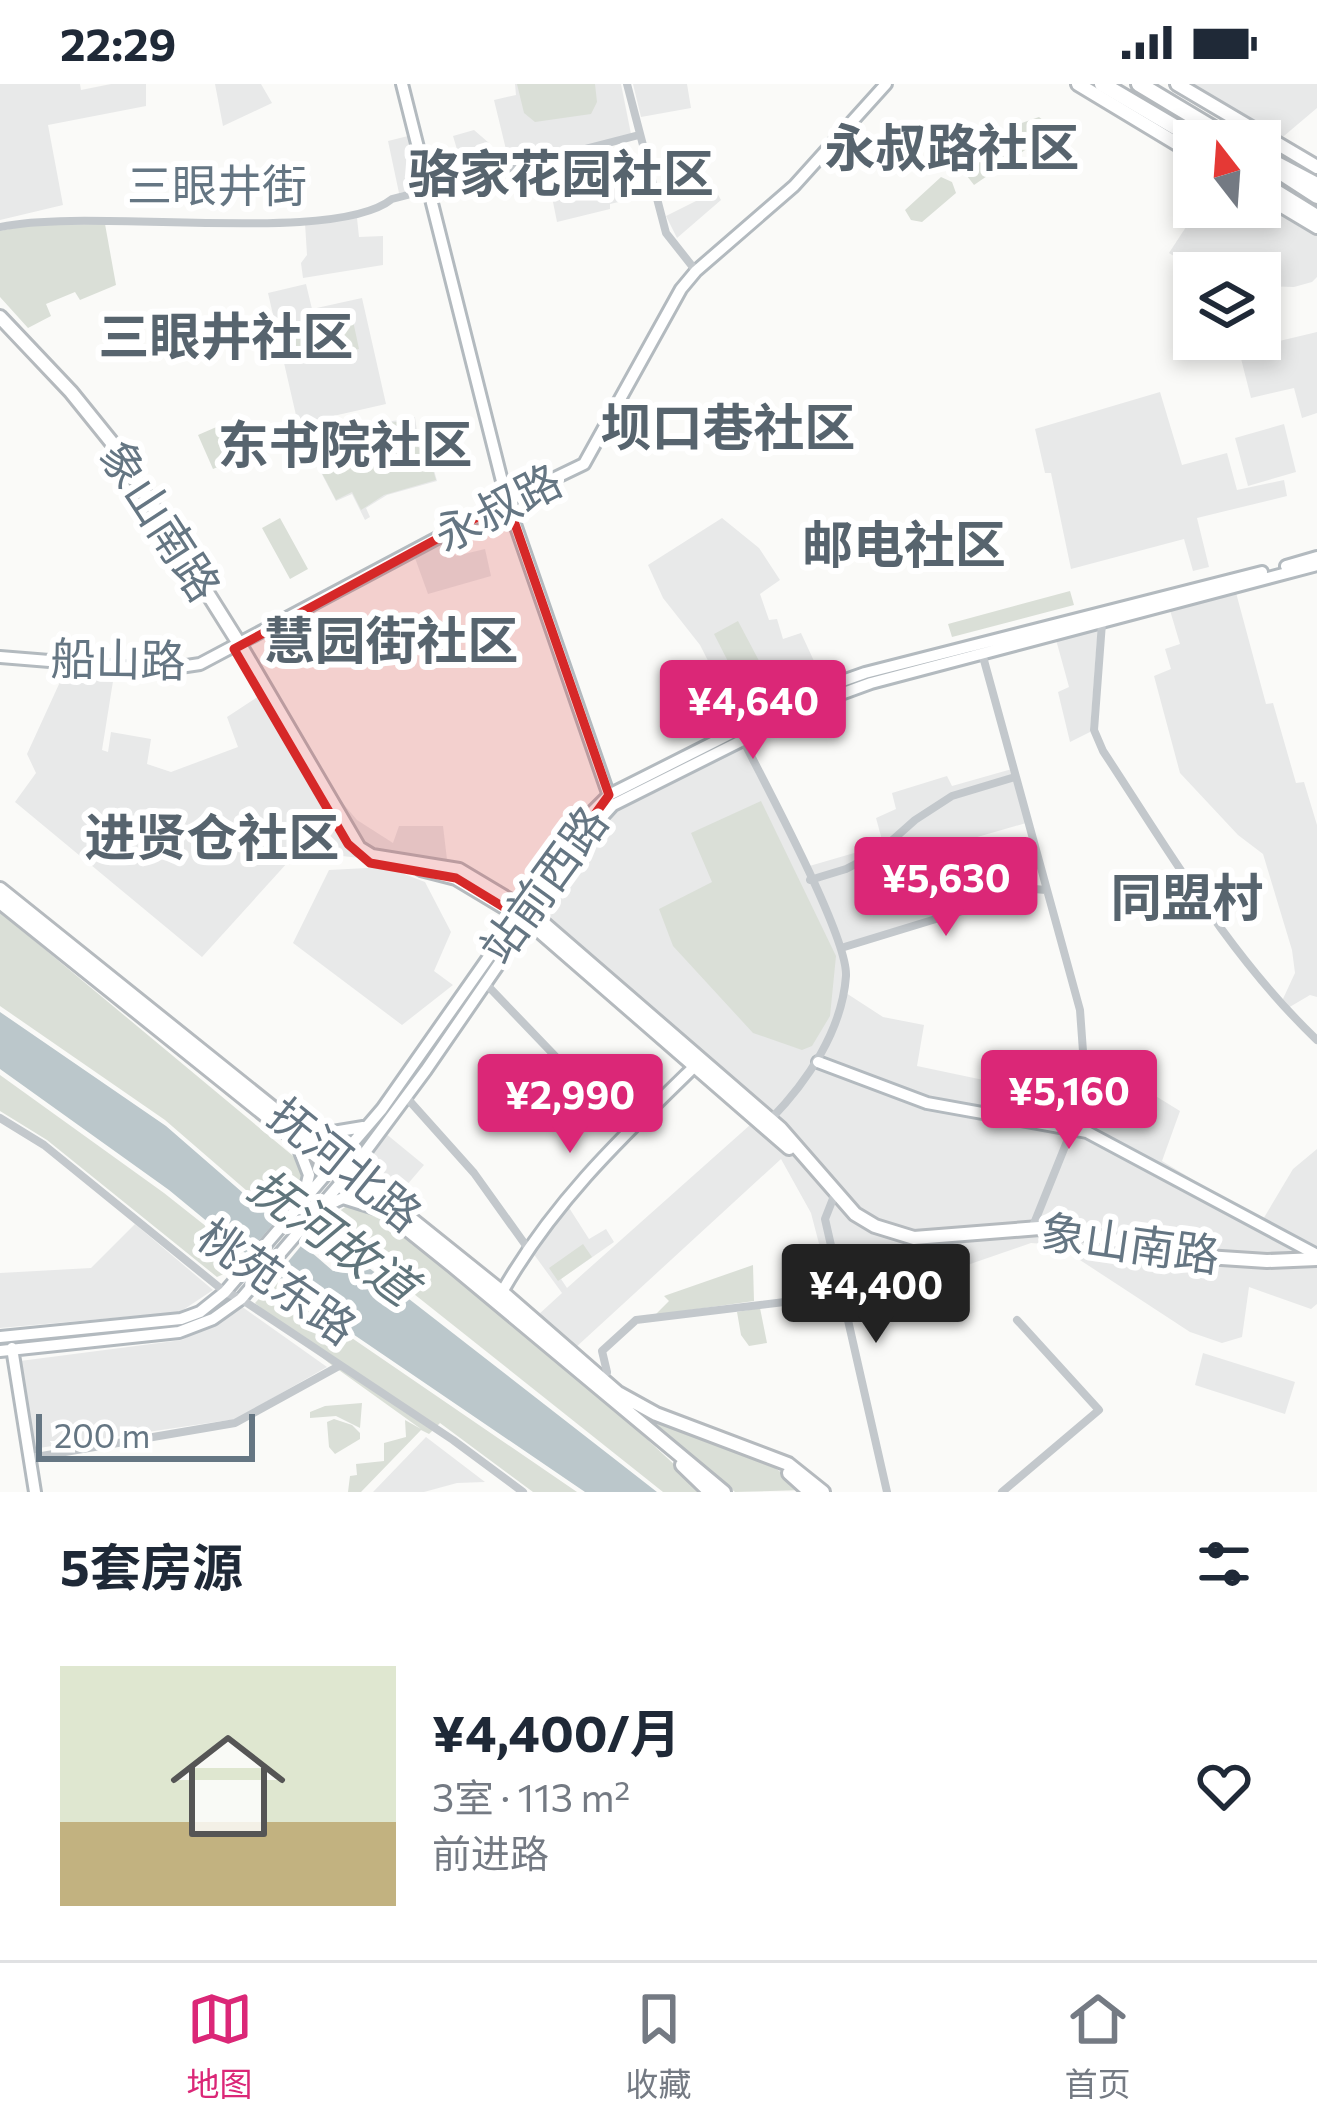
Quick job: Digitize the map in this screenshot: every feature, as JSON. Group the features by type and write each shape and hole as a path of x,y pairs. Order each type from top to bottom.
{"highway":[{"path":"1102,84 1173,126"},
{"path":"1139,84 1199,120"},
{"path":"1281,182 1317,196"},
{"path":"1281,184 1317,205"}],"main road":[{"path":"402,84 507,501 611,800"},
{"name":"永叔路","path":"237,647 584,464 668,309 696,272 794,186 886,84"},
{"path":"1078,84 1173,141"},
{"path":"1177,84 1317,167"},
{"path":"1281,166 1317,184"},
{"path":"1281,187 1317,216"},
{"path":"1281,206 1317,227"},
{"name":"象山南路","path":"0,317 117,449 359,848 372,856 459,870 527,916 767,1122 855,1214 914,1238 1033,1226 1191,1256 1317,1260"},
{"name":"象山南路","path":"0,328 111,453 237,647"},
{"name":"站前西路","path":"225,1292 371,1123 611,800 817,691 866,673 1317,561"},
{"name":"站前西路","path":"611,800 819,702 1317,561"},
{"name":"船山路","path":"0,657 181,670 237,647"},
{"name":"抚河北路","path":"0,889 334,1166 502,1292 618,1393 656,1414 788,1464 824,1492"},
{"name":"抚河北路","path":"0,902 303,1140"},
{"name":"象山南路","path":"527,916 767,1122"},
{"name":"站前西路","path":"0,1351 179,1332 213,1319 241,1299 347,1176 406,1097 486,984 527,916"},
{"path":"818,1062 927,1103 1087,1132 1317,1260"},
{"path":"502,1292 527,1247 583,1176 696,1065"},
{"path":"300,1205 308,1167 303,1140 354,1132 371,1123"},
{"name":"抚河北路","path":"347,1176 724,1492"},
{"name":"象山南路","path":"834,1194 849,1220 910,1245 1046,1233 1190,1263 1317,1260"},
{"path":"315,1214 343,1198 384,1211"},
{"path":"0,1338 181,1319 200,1312 225,1292"},
{"path":"0,1338 14,1349 34,1492"},
{"path":"643,1426 710,1492"},
{"path":"755,1453 810,1492"}],"street":[{"path":"627,84 666,232 696,272"},
{"name":"三眼井街","path":"0,227 27,221 111,218 340,220 378,210 392,199 638,135"},
{"path":"1102,621 1094,730 1103,751 1211,916 1283,1007 1317,1040"},
{"path":"982,653 1080,1010 1085,1078 1072,1129 1033,1226"},
{"path":"743,740 841,948 846,974 840,1006 818,1062 767,1122"},
{"path":"810,880 879,852 952,796 1016,777"},
{"path":"841,948 1034,889 1046,890"},
{"path":"486,984 628,1132"},
{"path":"406,1097 475,1173 527,1247"},
{"name":"桃苑东路","path":"0,1118 44,1145 225,1292 453,1440 523,1492"},
{"path":"834,1194 825,1219 886,1492"},
{"path":"608,1372 602,1351 636,1320 842,1295"},
{"path":"1002,1492 1099,1410 1017,1320"},
{"path":"30,1458 235,1423 339,1366"}],"highlighted area":[{"path":"507,501 609,795 520,917 456,878 370,863 348,844 234,649"}],"shaded area":[{"path":"0,84 80,84 81,90 146,84 146,106 48,125 63,205 0,220"},
{"path":"215,84 261,84 272,103 223,126"},
{"path":"515,84 621,84 631,134 510,166 494,100 516,95"},
{"path":"517,84 595,84 597,102 591,114 535,122 524,113"},
{"path":"633,84 687,84 691,108 641,117"},
{"path":"1184,84 1317,84 1317,108 1281,138 1281,120 1243,120"},
{"path":"1039,117 1049,125 1047,135 974,185 957,163 993,133"},
{"path":"474,130 489,143 497,167 465,176 453,136"},
{"path":"412,135 423,188 399,193 388,141"},
{"path":"612,165 618,191 647,185 649,195 557,222 551,192 581,185 579,173"},
{"path":"941,177 952,182 956,193 922,222 911,220 905,210"},
{"path":"716,191 721,200 677,238 666,216"},
{"path":"1281,213 1317,234 1317,277 1294,287 1281,287 1281,252 1169,253 1185,228 1281,228"},
{"path":"357,218 359,237 383,236 383,265 303,278 305,223"},
{"path":"105,224 116,285 80,300 75,292 46,304 51,316 28,328 0,297 0,231 29,225"},
{"path":"306,284 312,309 362,298 386,404 298,424 268,293"},
{"path":"352,316 359,349 299,362 293,329"},
{"path":"1317,332 1317,413 1302,418 1294,388 1251,398 1241,360 1281,360 1281,341"},
{"path":"1160,392 1182,465 1227,453 1237,490 1284,480 1287,496 1197,518 1209,567 1193,571 1184,539 1071,569 1051,473 1045,473 1035,429"},
{"path":"415,417 419,446 427,445 437,481 387,495 366,508 370,517 365,520 352,494 336,501 304,440 330,430 341,461 354,455 348,429"},
{"path":"408,420 419,448 426,446 436,480 384,495 361,510 352,492 336,500 313,456 322,451 329,465 353,459 351,429"},
{"path":"1284,424 1296,472 1248,486 1235,438"},
{"path":"221,425 237,459 213,469 198,435"},
{"path":"280,518 308,569 290,579 262,528"},
{"path":"722,518 759,548 780,580 760,594 769,620 777,619 783,639 801,633 820,674 736,716 700,645 663,598 648,565"},
{"path":"449,541 456,556 485,549 491,576 428,594 415,558"},
{"path":"1235,589 1266,704 1273,703 1296,783 1304,782 1317,825 1317,997 1310,995 1288,1008 1282,1001 1295,973 1292,950 1263,854 1238,835 1180,773 1154,676 1171,669 1165,649 1180,644 1169,607"},
{"path":"1070,591 1074,605 952,637 948,624"},
{"path":"738,621 767,676 742,689 714,634"},
{"path":"1098,626 1090,732 1070,742 1058,692 1069,687 1055,636"},
{"path":"65,671 114,675 102,750 108,752 111,732 151,739 147,764 171,772 238,747 227,717 271,688 335,794 357,820 393,843 399,826 443,826 448,868 298,851 202,957 15,802 36,773 27,754"},
{"path":"740,724 806,867 868,849 882,840 876,818 896,809 892,793 947,776 952,786 1012,769 1026,823 922,853 941,920 845,949 846,993 883,1017 924,1025 917,1066 1012,1086 1018,1057 1033,1062 1087,1054 1180,1111 1162,1161 1262,1221 1293,1169 1317,1149 1317,1304 1311,1309 1249,1287 1242,1337 1222,1343 1190,1332 1057,1245 1031,1243 924,1280 831,1290 811,1213 781,1159 574,1349 538,1315 562,1293 530,1249 566,1203 589,1239 606,1229 614,1242 561,1279 567,1288 759,1117 526,915 603,793"},
{"path":"761,801 836,956 830,1016 812,1046 802,1050 753,1033 673,946 659,909 712,882 691,833"},
{"path":"386,867 425,882 451,932 434,971 453,985 402,1025 293,943 329,870"},
{"path":"0,912 298,1160 305,1182 276,1216 165,1120 0,1006"},
{"path":"0,1012 166,1126 333,1271 364,1264 657,1492 585,1492 300,1298 169,1190 0,1069"},
{"path":"0,1075 236,1250 237,1258 226,1273 217,1277 47,1140 0,1111"},
{"path":"385,1133 424,1165 400,1193 379,1175 371,1149"},
{"path":"348,1205 403,1231 556,1355 704,1492 663,1492 385,1271 365,1258 337,1266 309,1242"},
{"path":"135,1224 213,1290 180,1312 0,1328 0,1273 91,1268"},
{"path":"583,1244 592,1257 558,1281 549,1268"},
{"path":"753,1265 754,1301 655,1315 669,1301 664,1296"},
{"path":"276,1281 308,1308 577,1492 533,1492 440,1423 429,1434 421,1430 361,1492 348,1492 350,1476 357,1475 356,1464 384,1461 384,1443 406,1437 405,1420 421,1429 255,1303"},
{"path":"241,1306 327,1367 236,1419 32,1449 20,1361 182,1340"},
{"path":"760,1308 767,1343 749,1346 741,1335 737,1312"},
{"path":"1203,1353 1295,1382 1285,1414 1195,1385"},
{"path":"621,1401 741,1449 804,1490 735,1492"},
{"path":"362,1403 360,1428 336,1416 310,1418 310,1412 325,1406"},
{"path":"334,1419 360,1433 360,1439 335,1454 329,1447 327,1422"},
{"path":"426,1437 485,1482 424,1492 373,1492"}],"pier":[{"path":"279,1217 306,1240 271,1282 243,1259"}],"district":[{"name":"永叔路社区","path":"952,148"},
{"name":"骆家花园社区","path":"561,174"},
{"name":"三眼井社区","path":"226,337"},
{"name":"坝口巷社区","path":"728,428"},
{"name":"东书院社区","path":"345,445"},
{"name":"邮电社区","path":"904,545"},
{"name":"慧园街社区","path":"391,641"},
{"name":"进贤仓社区","path":"212,838"},
{"name":"同盟村","path":"1187,898"}],"water label":[{"name":"抚河故道","path":"333,1237"}]}
